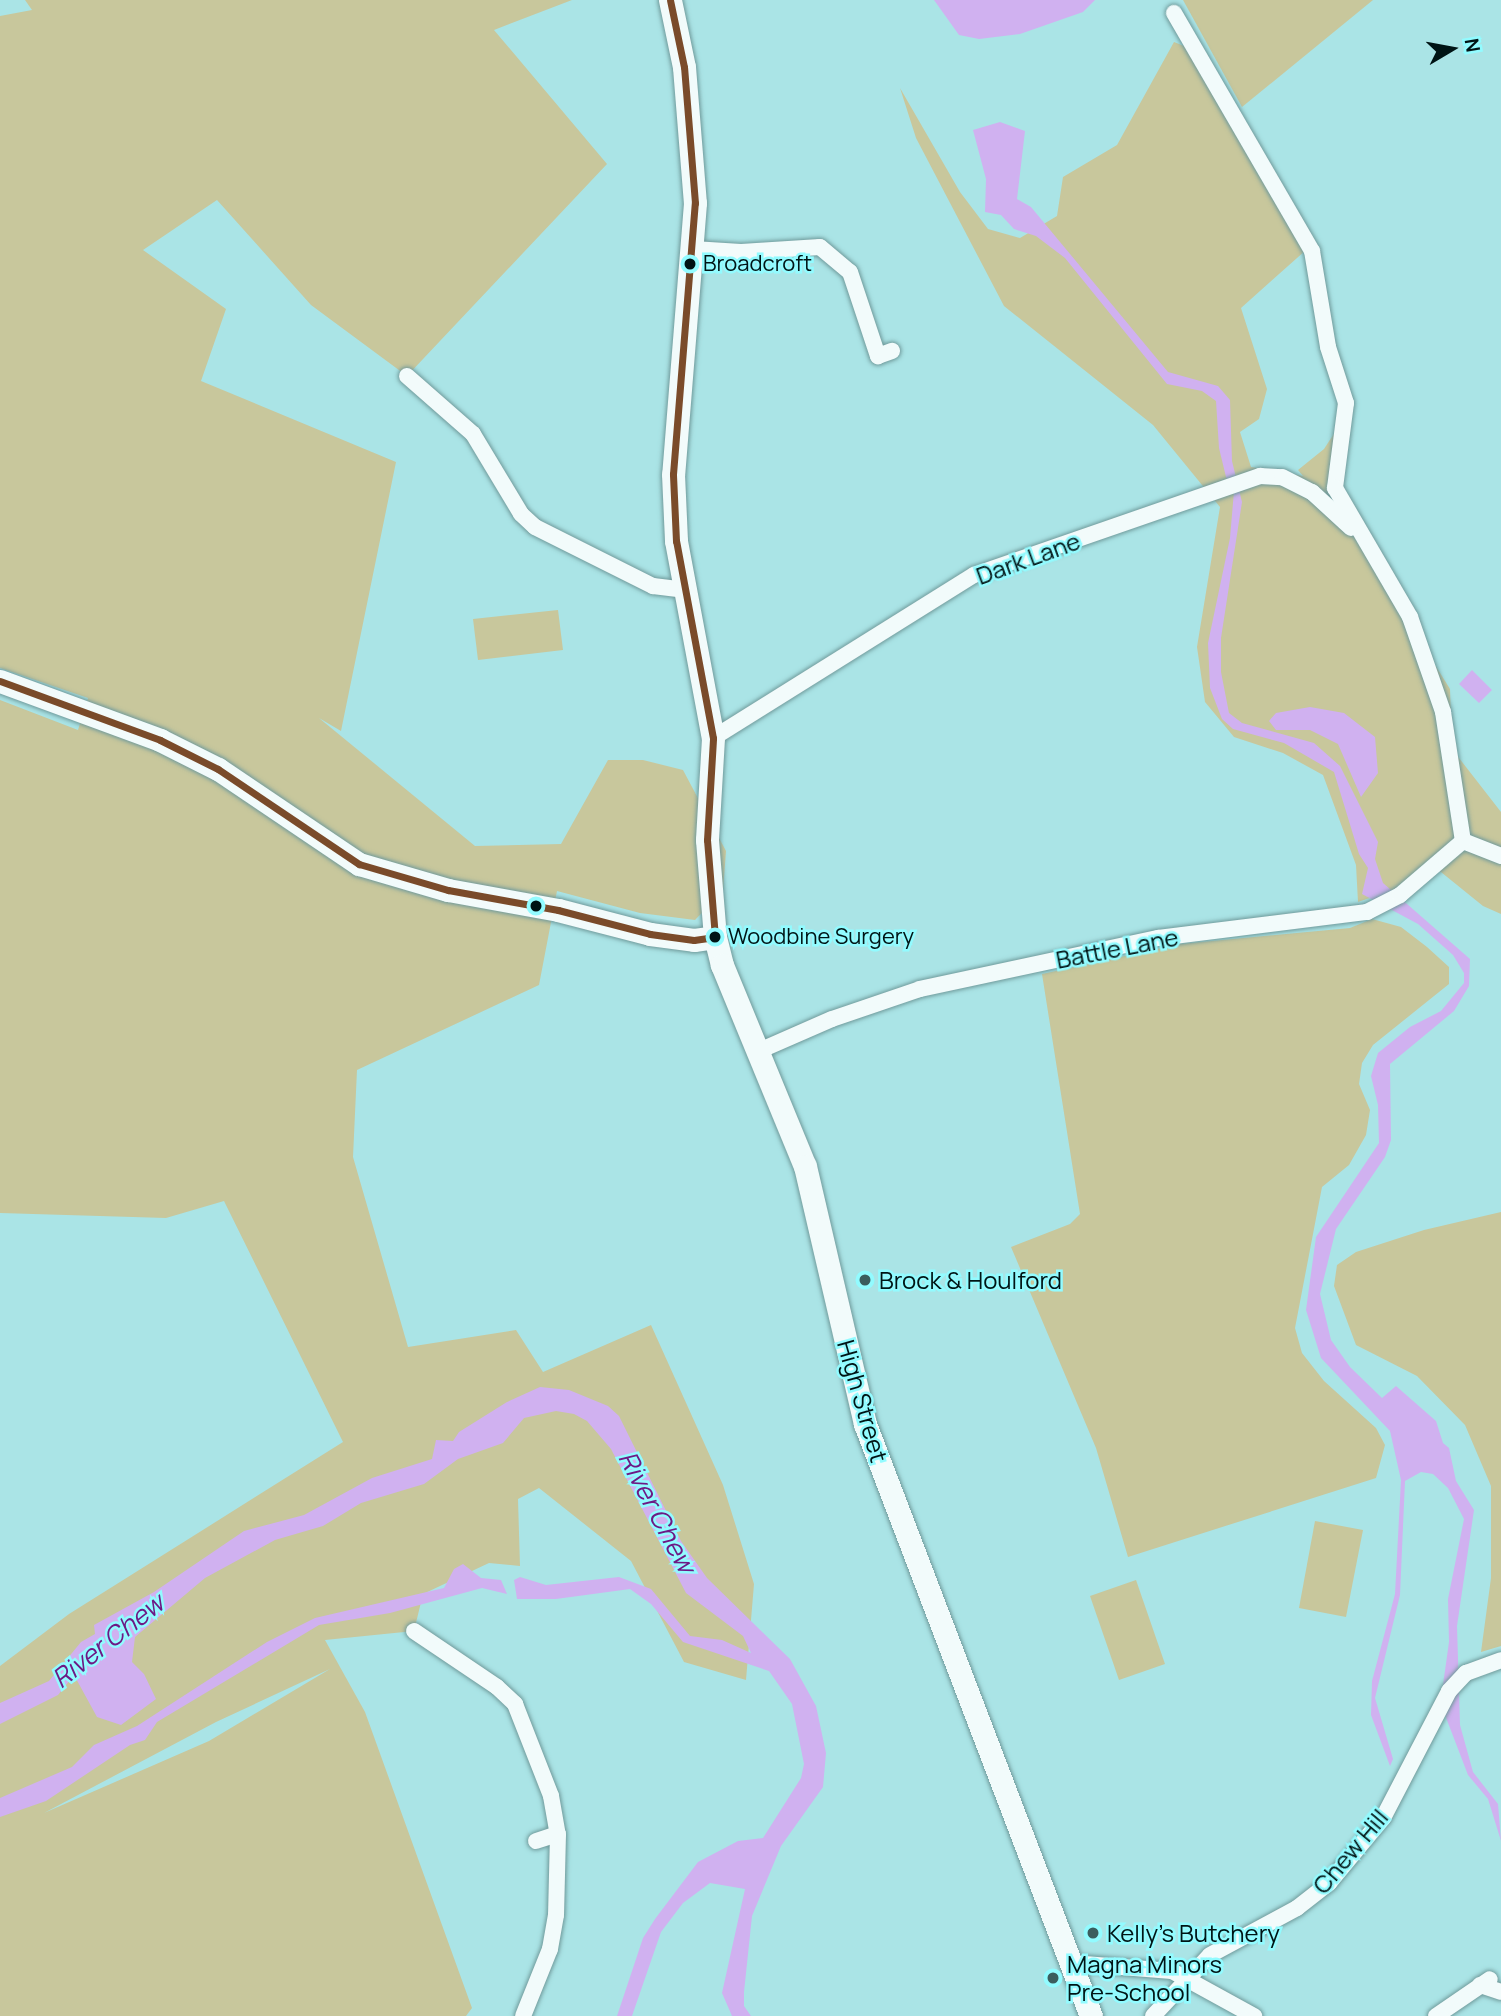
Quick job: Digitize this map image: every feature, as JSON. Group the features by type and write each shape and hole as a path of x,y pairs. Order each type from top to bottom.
{"main road":[{"name":"High Street","path":"670,0 692,139 693,249 674,436 676,541 713,738 708,840 715,937 722,965 761,1050 805,1166 865,1424 984,1727 1029,1861 1091,2016"},
{"path":"0,681 160,740 195,757 359,864 448,890 558,911 650,934 694,940 715,937"}],"street":[{"path":"1174,13 1312,251 1328,347 1346,403 1335,488 1358,534 1410,617 1443,712 1463,841 1501,856"},
{"path":"693,249 741,252 820,247 850,272 879,356"},
{"path":"407,376 472,434 521,514 535,527 653,586 684,590"},
{"name":"Dark Lane","path":"713,738 974,575 1260,475 1282,477 1312,492 1358,534"},
{"name":"Battle Lane","path":"761,1050 832,1018 920,989 1158,938 1367,912 1400,895 1463,841"},
{"path":"414,1631 497,1687 515,1704 533,1740 558,1834 550,1949 523,2016"},
{"name":"Chew Hill","path":"1153,2016 1223,1945 1297,1908 1329,1883 1382,1818 1449,1691 1478,1666 1501,1660"},
{"path":"536,1841 558,1834"},
{"path":"1072,1963 1172,1971 1254,2016"},
{"path":"1436,2016 1485,1982 1501,1992"}],"green space":[{"path":"25,0 572,0 494,30 607,164 407,376 311,305 217,200 143,250 226,309 201,381 396,462 341,731 319,718 475,846 561,844 608,760 643,760 683,770 726,851 723,891 695,920 640,913 557,891 539,985 357,1070 353,1157 408,1347 516,1330 543,1372 651,1325 723,1485 754,1584 746,1680 684,1662 631,1561 539,1488 518,1499 520,1566 489,1563 423,1594 414,1631 325,1640 365,1712 472,2008 466,2016 0,2016 0,1666 69,1614 343,1442 224,1201 166,1218 0,1213 0,700 78,730 88,698 0,668 0,16 32,10","holes":["330,1669 209,1741 44,1813 216,1722"]},
{"path":"1183,0 1373,0 1242,107"},
{"path":"1174,42 1189,48 1306,250 1241,308 1267,389 1259,419 1240,432 1251,467 1303,476 1298,470 1324,449 1337,429 1341,513 1450,689 1452,749 1501,812 1501,914 1483,906 1436,868 1399,888 1358,902 1356,865 1323,775 1283,753 1234,737 1205,702 1197,647 1220,507 1153,425 1004,306 916,138 900,88 960,192 988,229 1020,238 1057,216 1063,177 1117,145"},
{"path":"558,610 563,650 478,660 473,619"},
{"path":"1372,919 1401,927 1427,947 1449,967 1449,984 1373,1045 1362,1063 1359,1084 1370,1110 1366,1135 1349,1165 1322,1187 1295,1328 1302,1353 1324,1381 1376,1428 1385,1445 1376,1478 1128,1557 1096,1448 1011,1247 1070,1224 1080,1214 1042,974 1180,944 1350,928"},
{"path":"1501,1212 1501,1646 1481,1652 1491,1578 1491,1486 1465,1425 1417,1376 1356,1345 1334,1286 1337,1265 1356,1252 1424,1230"},
{"path":"1315,1521 1363,1530 1346,1617 1299,1608"},
{"path":"1136,1580 1165,1664 1119,1680 1090,1596"}],"water":[{"path":"934,0 1095,0 1083,12 1020,34 979,39 959,35"},
{"path":"1000,122 1025,131 1017,199 1031,207 1168,372 1218,386 1230,400 1232,461 1242,502 1221,638 1221,672 1229,713 1242,723 1314,743 1340,766 1378,842 1375,859 1383,883 1470,959 1469,986 1454,1011 1390,1064 1391,1140 1385,1157 1336,1229 1320,1294 1331,1340 1350,1367 1382,1398 1396,1386 1436,1421 1443,1443 1449,1448 1456,1481 1474,1510 1457,1626 1460,1725 1473,1772 1498,1804 1501,1841 1488,1799 1468,1775 1445,1715 1442,1692 1449,1642 1448,1599 1464,1519 1448,1488 1433,1474 1421,1472 1405,1481 1400,1595 1375,1698 1393,1759 1390,1766 1371,1715 1372,1681 1395,1594 1401,1480 1390,1431 1321,1358 1306,1310 1316,1237 1379,1143 1378,1105 1371,1076 1378,1053 1410,1027 1441,1011 1464,983 1464,973 1453,955 1418,924 1362,894 1368,868 1359,854 1334,772 1284,743 1233,729 1222,719 1210,688 1208,643 1230,538 1234,491 1226,477 1219,448 1216,401 1202,391 1167,384 1065,258 1036,236 1014,229 1001,215 985,212 986,179 973,130"},
{"path":"1472,670 1492,690 1479,703 1459,684"},
{"path":"1310,707 1344,713 1375,737 1378,773 1361,797 1338,744 1310,730 1276,730 1269,721 1276,713"},
{"name":"River Chew","path":"540,1387 569,1390 608,1406 619,1416 681,1541 707,1578 790,1659 816,1706 826,1753 823,1787 781,1846 752,1916 744,1992 744,2006 751,2016 732,2016 722,1993 745,1889 710,1883 683,1903 661,1932 632,2016 617,2016 643,1938 655,1919 698,1862 738,1841 763,1838 801,1778 804,1764 792,1704 769,1671 683,1642 651,1604 630,1589 556,1599 517,1599 514,1580 520,1577 546,1585 619,1577 651,1589 690,1636 722,1640 751,1653 743,1636 686,1593 611,1449 587,1421 574,1414 556,1411 524,1418 503,1443 458,1459 424,1484 361,1503 323,1526 275,1540 205,1578 135,1637 132,1662 144,1674 156,1699 121,1725 97,1717 74,1675 58,1695 0,1724 0,1703 49,1681 81,1642 95,1634 94,1625 154,1592 244,1531 304,1515 372,1478 432,1459 436,1440 453,1441 459,1432 507,1402"},
{"path":"463,1564 481,1578 501,1580 507,1594 482,1588 390,1613 319,1625 157,1722 145,1740 130,1745 46,1801 0,1817 0,1798 72,1767 94,1745 137,1726 267,1642 315,1618 444,1588 454,1569"}],"transit line":[{"path":"0,681 160,740 218,769 359,864 448,890 558,910 650,934 694,940 715,937 707,840 713,738 676,541 673,474 695,203 684,67 670,0"}],"place":[{"name":"Broadcroft","path":"690,264"},
{"name":"Woodbine Surgery","path":"715,937"},
{"name":"Brock & Houlford","path":"865,1280"},
{"name":"Kelly's Butchery","path":"1093,1933"},
{"name":"Magna Minors Pre-School","path":"1053,1978"}]}
